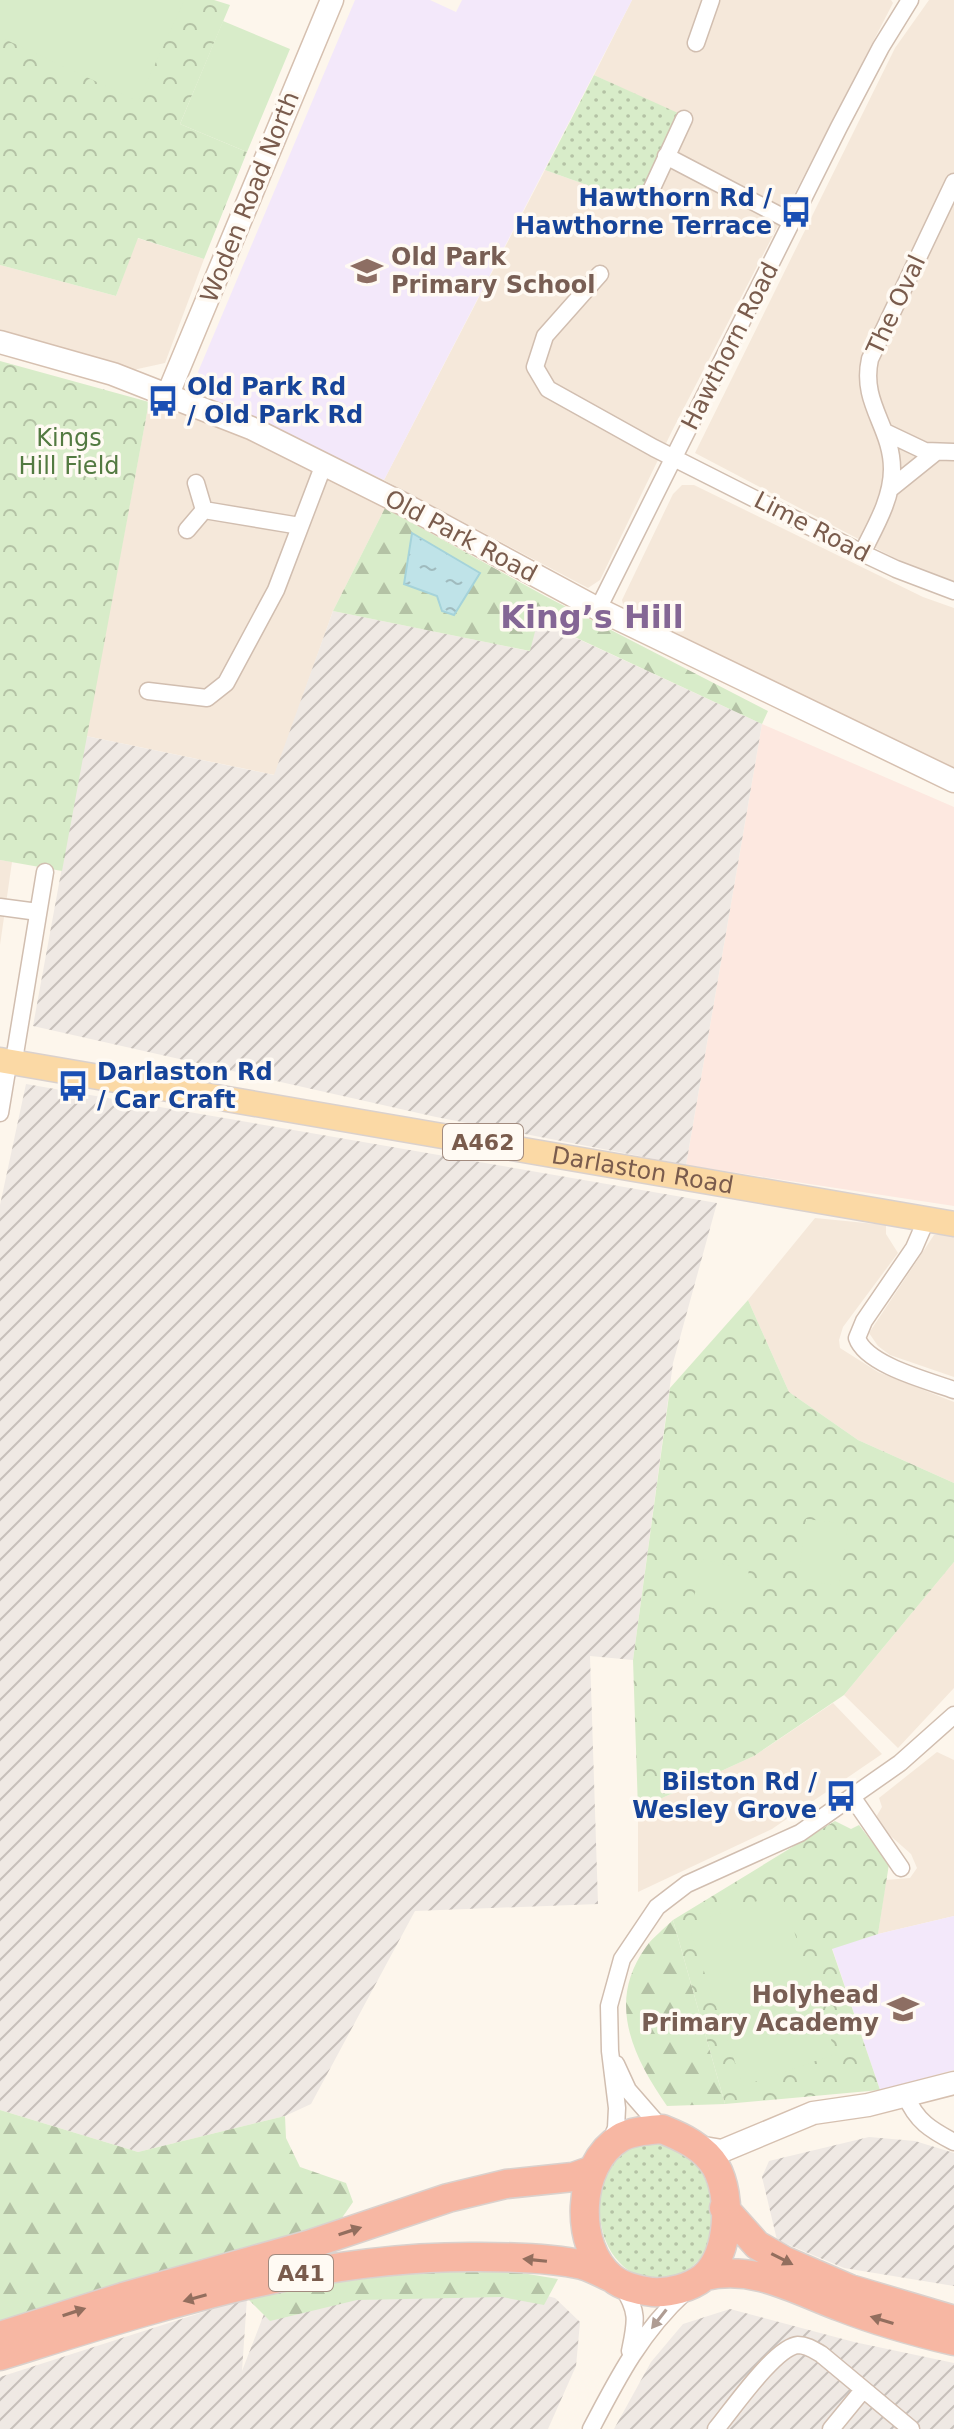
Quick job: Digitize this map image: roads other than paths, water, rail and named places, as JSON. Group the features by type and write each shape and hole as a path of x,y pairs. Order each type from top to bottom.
{"highway":[{"path":"616,2281 594,2256 590,2243 585,2194 590,2171 620,2137 662,2129 698,2147 716,2167 723,2198 725,2239 713,2266 699,2280"},
{"name":"A41","path":"0,2336 123,2297 308,2245 448,2198 506,2184 573,2177 590,2171"},
{"path":"723,2198 757,2245 783,2260 850,2289 954,2320"},
{"name":"A41","path":"0,2356 238,2285 387,2260 437,2256 505,2257 582,2265 639,2290 658,2292 675,2291 727,2271 765,2278 844,2308 954,2341"}],"main road":[{"name":"Darlaston Road","path":"6,1061 954,1224"}],"street":[{"name":"Woden Road North","path":"168,394 332,0"},
{"path":"696,43 711,0"},
{"name":"Hawthorn Road","path":"598,609 881,47 910,0"},
{"path":"647,199 684,119"},
{"path":"666,156 792,222"},
{"name":"The Oval","path":"862,553 890,489 892,468 885,432 867,385 870,359 954,182"},
{"name":"Lime Road","path":"600,274 545,336 535,367 548,389 673,457 862,553 954,591"},
{"name":"Old Park Road","path":"0,342 86,366 168,394 251,428 598,609 954,781"},
{"path":"885,432 912,447 954,452"},
{"path":"890,489 936,452"},
{"path":"148,691 207,698 226,683 276,590 324,464"},
{"path":"196,483 204,510"},
{"path":"204,510 300,526"},
{"path":"187,530 204,510"},
{"path":"0,1113 6,1061 45,872"},
{"path":"0,907 38,912"},
{"path":"927,1218 914,1248 864,1321 857,1338 859,1345 890,1366 954,1390"},
{"path":"608,2149 617,2120 609,2006 622,1959 657,1907 687,1884 800,1833 951,1725"},
{"path":"853,1798 901,1868"},
{"path":"610,2051 628,2090 662,2129"},
{"path":"698,2147 722,2151 772,2129 816,2123 868,2105 954,2083"},
{"path":"906,2096 912,2112 920,2121 954,2142"},
{"path":"723,2198 731,2168 746,2149 772,2129"},
{"path":"591,2429 629,2357 667,2308 699,2280"},
{"path":"616,2281 634,2304 629,2357"},
{"path":"716,2429 775,2358 796,2345 807,2346 821,2354 911,2429"},
{"path":"831,2429 863,2390"}],"water":[{"path":"412,533 480,573 454,615 442,611 437,596 404,584"}],"place":[{"name":"Hawthorn Rd / Hawthorne Terrace","path":"796,212"},
{"name":"Old Park Primary School","path":"367,271"},
{"name":"Old Park Rd / Old Park Rd","path":"163,401"},
{"name":"Darlaston Rd / Car Craft","path":"73,1086"},
{"name":"Bilston Rd / Wesley Grove","path":"841,1796"},
{"name":"Holyhead Primary Academy","path":"903,2009"}],"district":[{"name":"King’s Hill","path":"592,617"}],"park label":[{"name":"Kings Hill Field","path":"69,452"}]}
